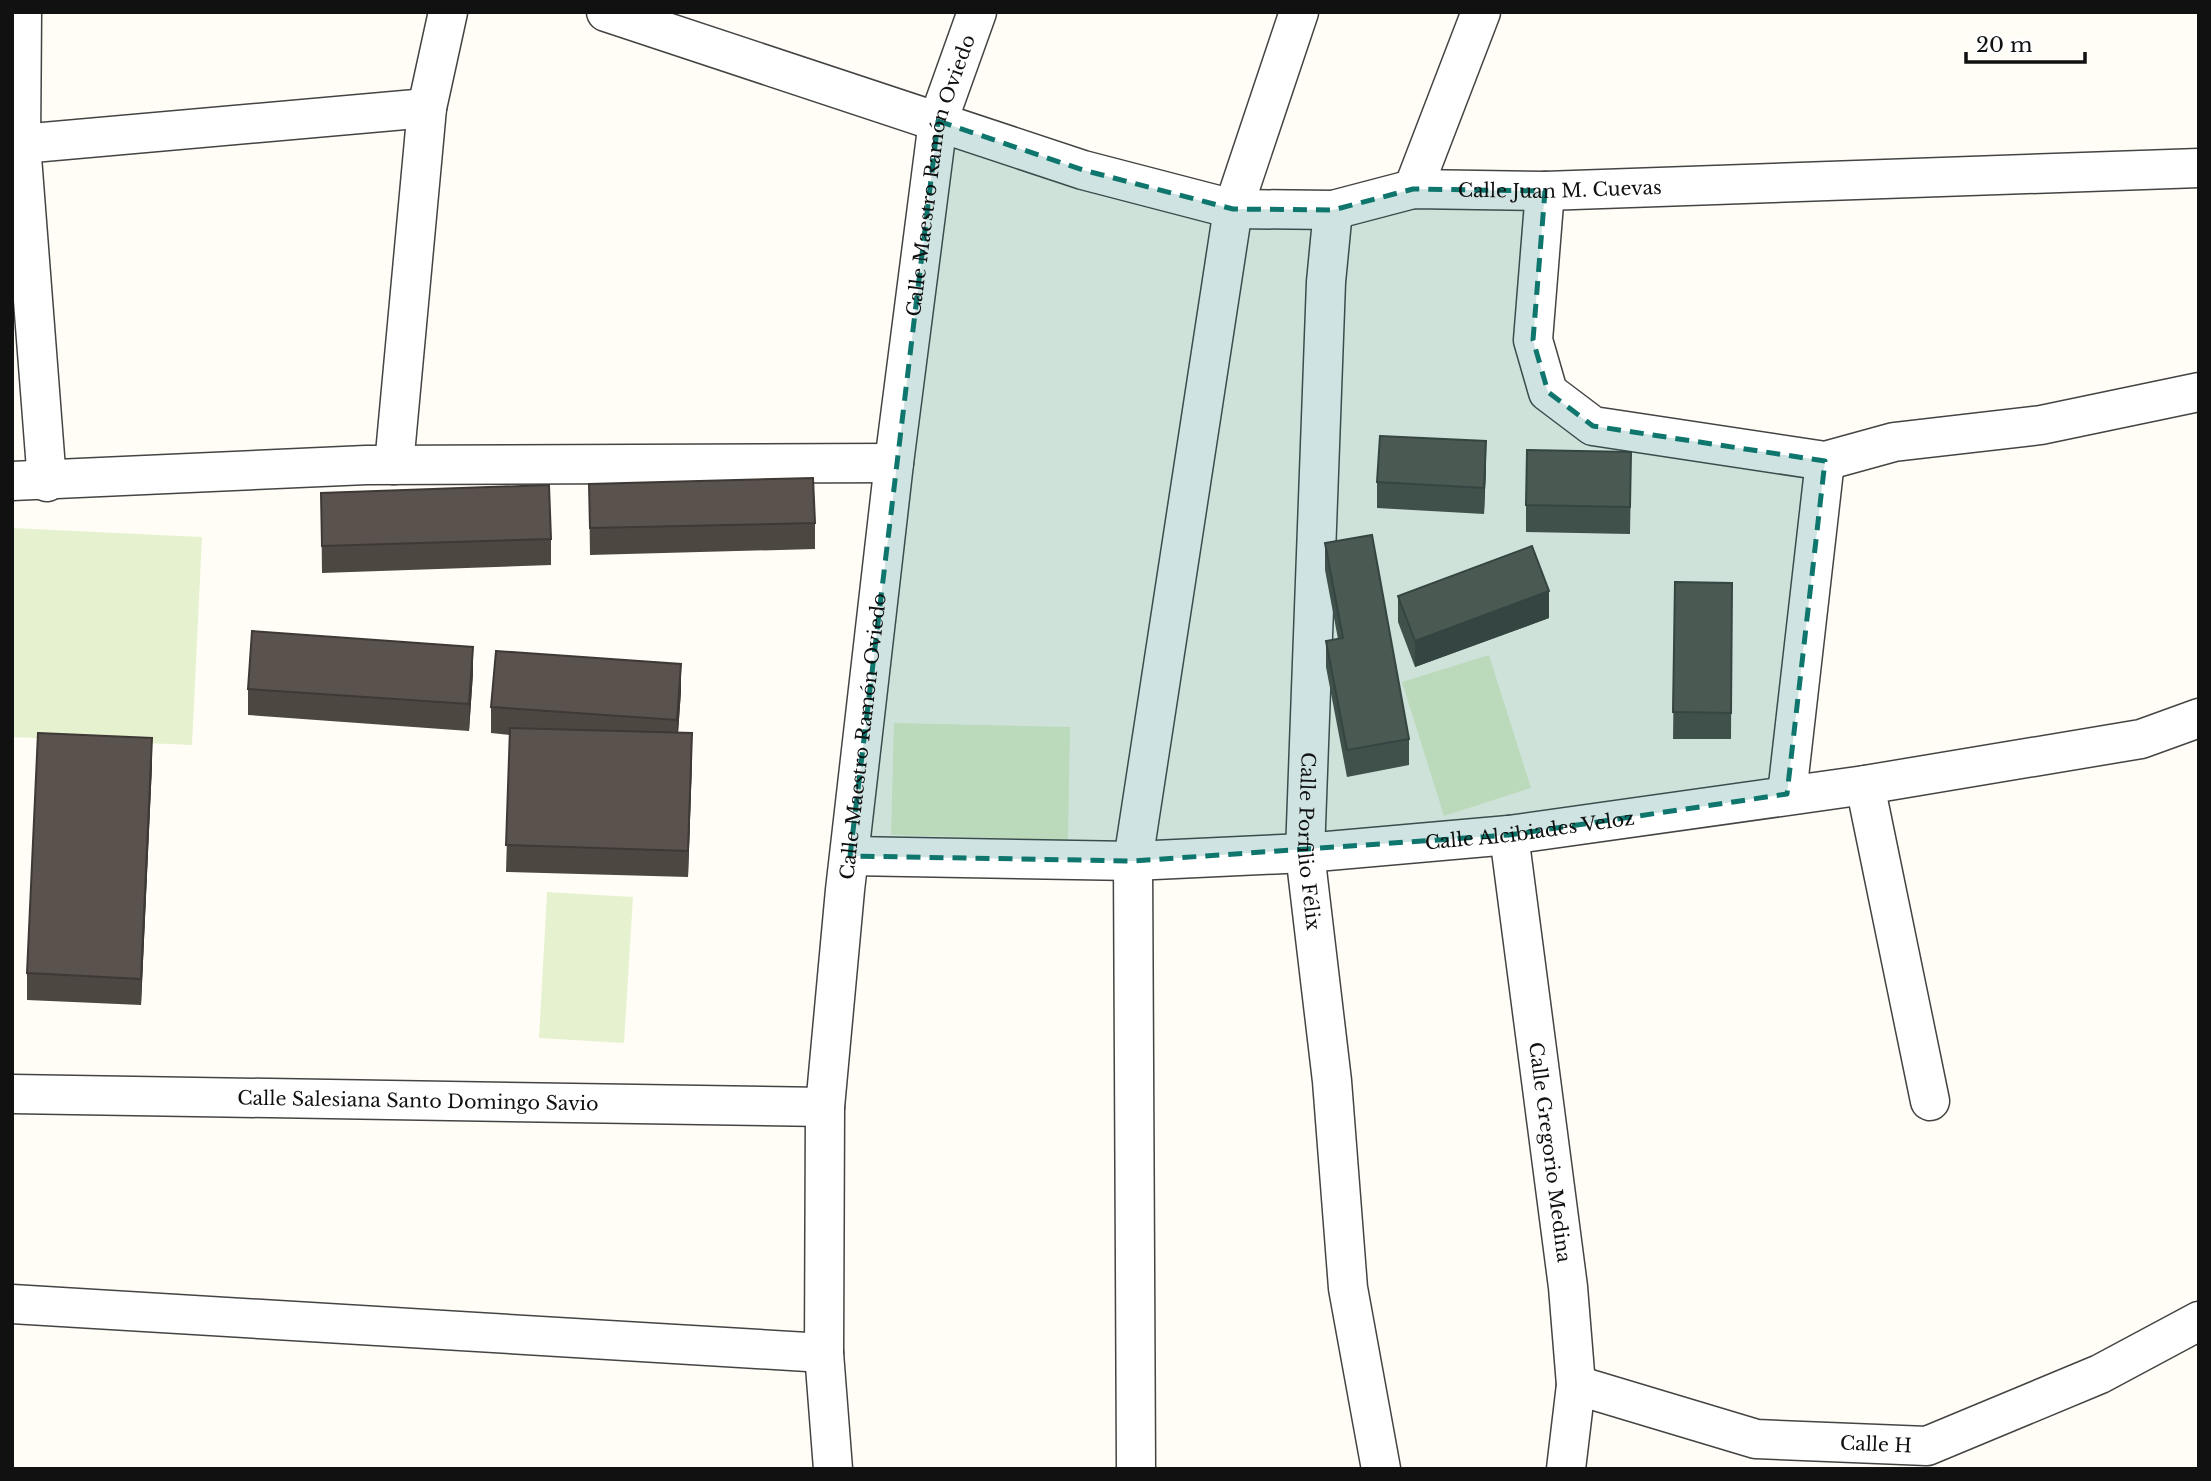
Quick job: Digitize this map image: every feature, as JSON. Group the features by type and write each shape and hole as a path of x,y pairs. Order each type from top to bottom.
{"street":[{"path":"22,12 22,144 30,482 394,466 894,463"},
{"path":"394,466 427,108 448,12"},
{"name":"Calle Juan M. Cuevas","path":"606,12 1083,170 1233,209 1334,211 1413,189 1545,191 2199,168"},
{"name":"Calle Maestro Ramón Oviedo","path":"833,1469 824,1353 825,1107 894,463 938,121 976,12"},
{"path":"1136,1469 1133,861 1233,209 1299,12"},
{"path":"1413,189 1481,12"},
{"path":"22,144 427,108"},
{"path":"1545,191 1533,340 1548,392 1593,426 1825,461 1894,442 2041,425 2199,392"},
{"name":"Calle Porfilio Félix","path":"1334,211 1326,282 1305,853 1332,1081 1348,1288 1381,1469"},
{"path":"1787,794 1825,461"},
{"name":"Calle Alcibiades Veloz","path":"850,856 1133,861 1305,853 1509,835 1865,785 2141,739 2199,718"},
{"path":"1865,785 1930,1101"},
{"name":"Calle Gregorio Medina","path":"1509,835 1568,1287 1576,1385 1566,1469"},
{"name":"Calle Salesiana Santo Domingo Savio","path":"12,1094 825,1107"},
{"path":"12,1304 824,1353"},
{"name":"Calle H","path":"1576,1385 1756,1439 1927,1446 2100,1374 2199,1321"}],"highlighted area":[{"path":"938,121 1083,170 1233,209 1333,210 1413,189 1545,191 1533,340 1548,392 1593,426 1825,461 1787,794 1509,835 1133,861 850,856"}],"green space":[{"path":"12,528 202,537 192,745 12,737"},
{"path":"1489,655 1531,788 1444,816 1402,682"},
{"path":"894,723 1070,727 1068,840 891,835"},
{"path":"547,892 633,897 624,1043 539,1038"}],"building":[{"path":"1380,436 1486,441 1484,488 1377,482"},
{"path":"1527,450 1631,452 1630,507 1526,505"},
{"path":"813,478 815,523 590,528 589,484"},
{"path":"549,485 551,539 322,546 321,493"},
{"path":"1372,535 1409,739 1347,750 1326,641 1343,638 1325,543"},
{"path":"1532,546 1549,591 1415,641 1398,596"},
{"path":"1675,582 1732,583 1731,713 1673,712"},
{"path":"252,631 473,647 469,704 248,689"},
{"path":"496,651 681,664 677,720 491,707"},
{"path":"510,728 692,733 688,851 506,845"},
{"path":"38,733 152,738 141,979 27,973"}]}
